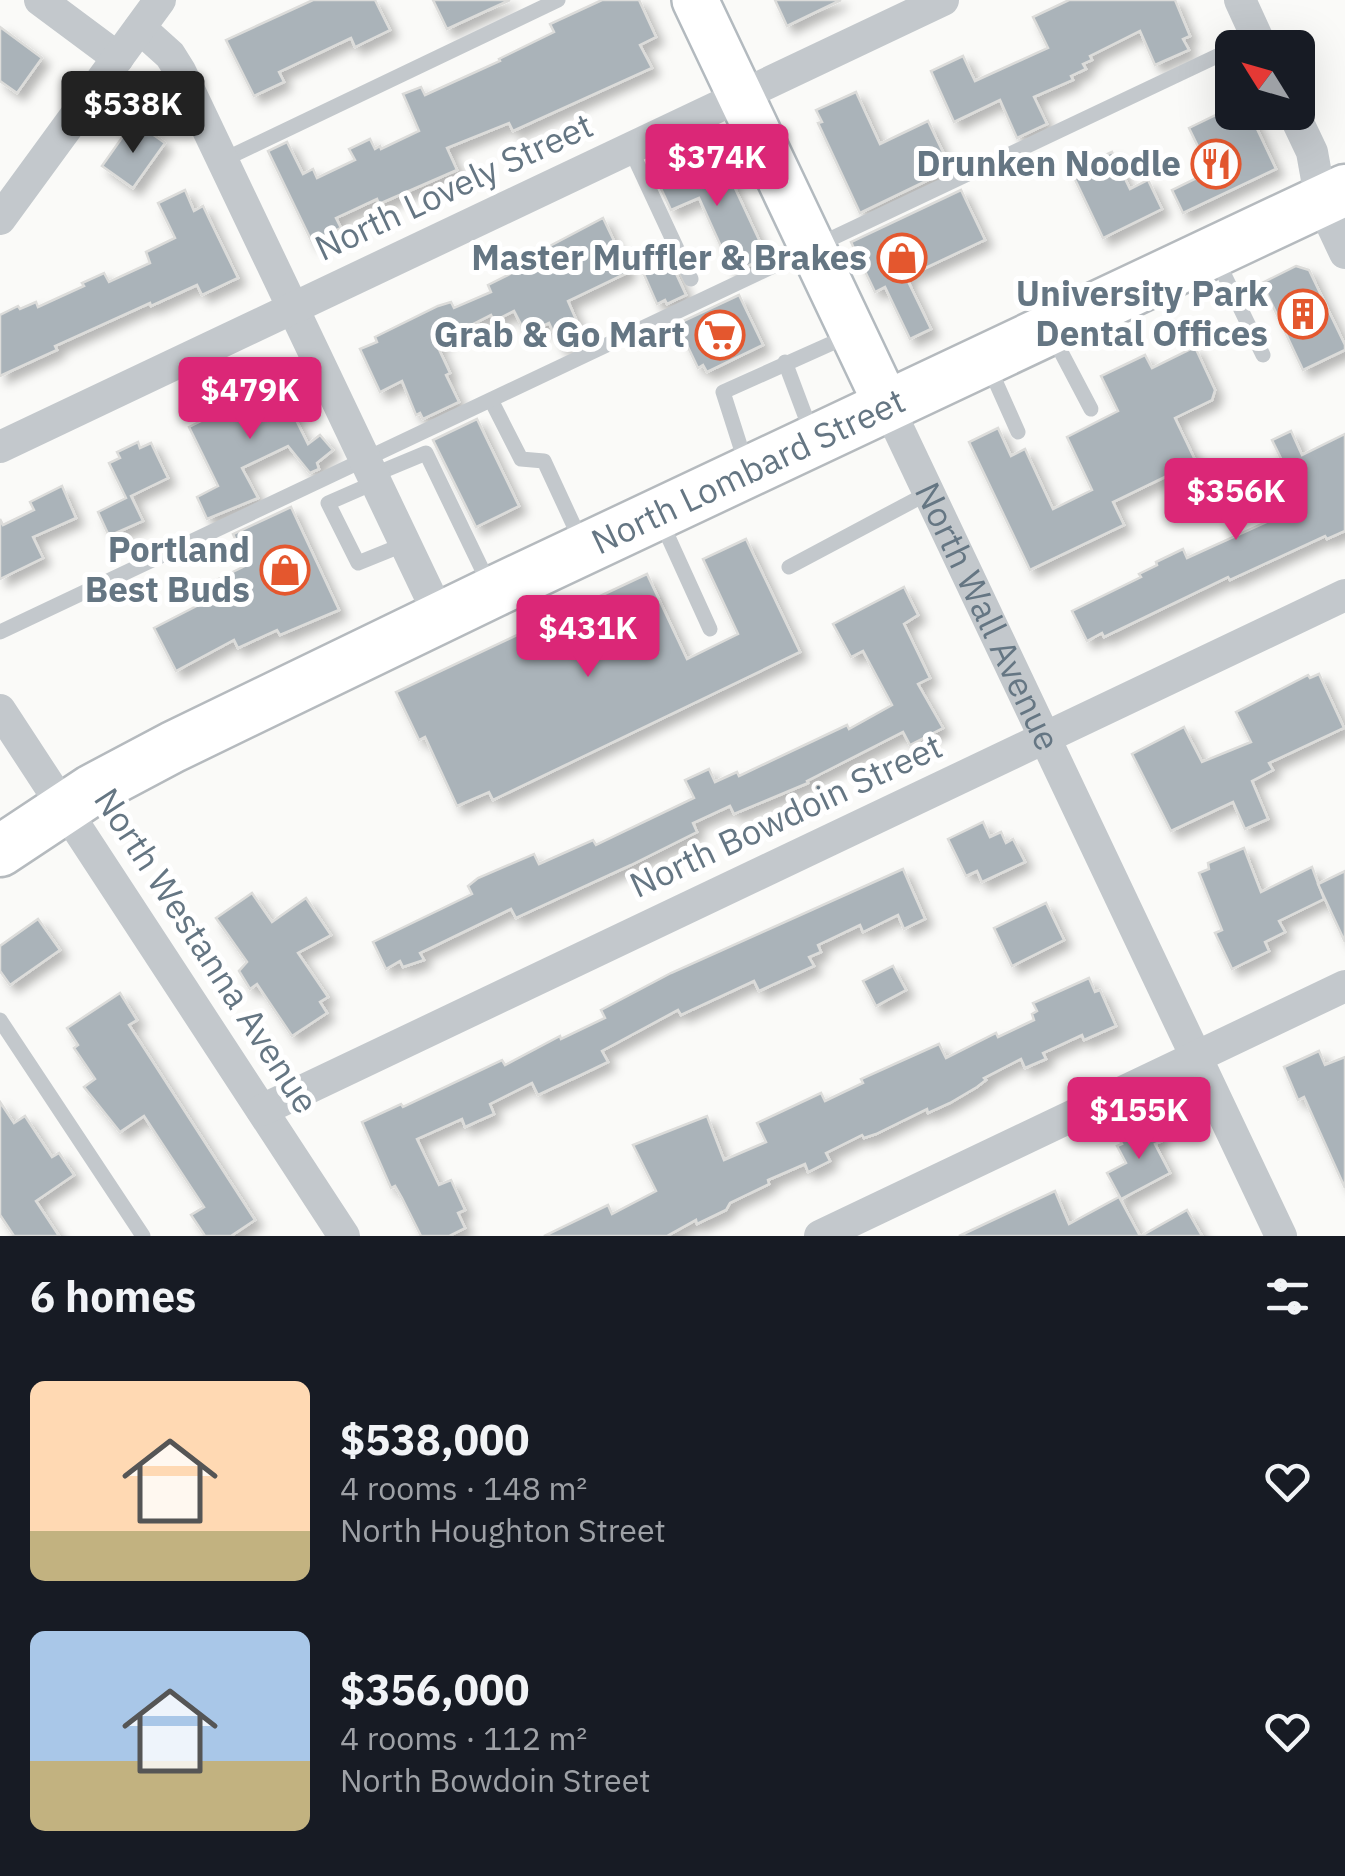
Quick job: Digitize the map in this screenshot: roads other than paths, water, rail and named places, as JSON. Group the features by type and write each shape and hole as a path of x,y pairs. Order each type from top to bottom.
{"main road":[{"name":"North Lombard Street","path":"0,851 64,808 173,747 1333,196"}],"street":[{"path":"40,0 118,58"},
{"path":"0,220 160,0"},
{"name":"North Wall Avenue","path":"696,0 1282,1236"},
{"name":"North Lovely Street","path":"0,448 943,0"},
{"path":"1240,0 1245,30"},
{"path":"140,28 170,55 180,71 440,617"},
{"path":"1302,130 1333,196 1345,253"},
{"name":"North Bowdoin Street","path":"262,1110 1345,595"},
{"name":"North Westanna Avenue","path":"0,710 344,1236"},
{"path":"820,1236 1345,986"}],"lane":[{"path":"223,160 558,0"},
{"path":"405,544 358,563 328,503 491,400 1215,60"},
{"path":"630,148 692,279"},
{"path":"1213,253 1263,355"},
{"path":"1049,330 1091,409"},
{"path":"749,472 723,392 854,334"},
{"path":"986,360 1018,432"},
{"path":"786,362 815,442"},
{"path":"491,400 521,460 544,461 584,549"},
{"path":"0,632 372,472 426,454 493,592"},
{"path":"788,567 928,492"},
{"path":"658,514 710,630"},
{"path":"0,1020 142,1236"}],"place":[{"name":"Drunken Noodle","path":"1216,164"},
{"name":"Master Muffler & Brakes","path":"902,258"},
{"name":"University Park Dental Offices","path":"1303,314"},
{"name":"Grab & Go Mart","path":"720,335"},
{"name":"Portland Best Buds","path":"285,570"}]}
